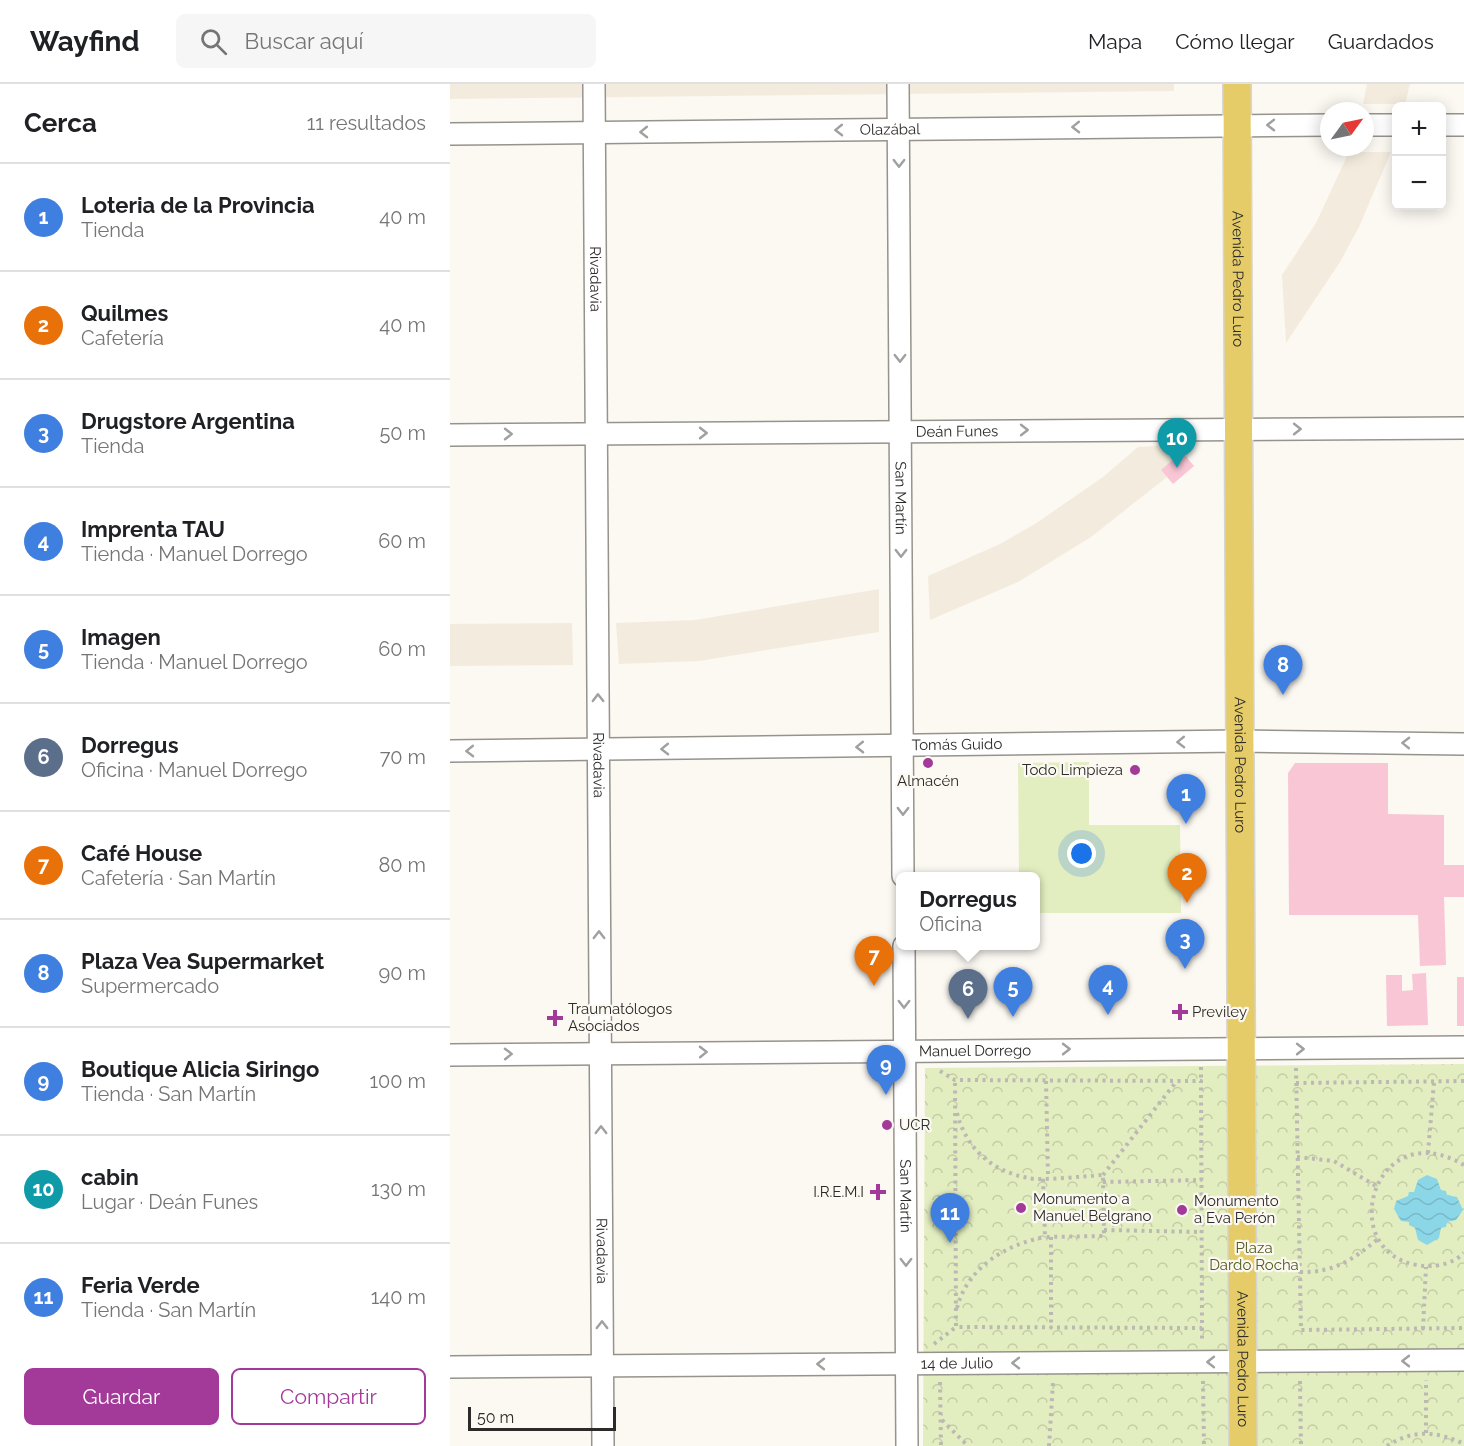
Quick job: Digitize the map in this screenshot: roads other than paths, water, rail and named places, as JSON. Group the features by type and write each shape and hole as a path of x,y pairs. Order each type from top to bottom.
{"main road":[{"name":"Avenida Pedro Luro","path":"1237,84 1243,1446"}],"street":[{"name":"Rivadavia","path":"594,84 603,1446"},
{"name":"San Martín","path":"898,84 903,872"},
{"path":"1374,124 1392,125"},
{"name":"Olazábal","path":"450,134 1320,125"},
{"path":"1446,125 1464,125"},
{"name":"Deán Funes","path":"450,435 1464,428"},
{"name":"Tomás Guido","path":"450,751 1240,741 1464,744"},
{"name":"San Martín","path":"904,950 907,1446"},
{"name":"Manuel Dorrego","path":"450,1054 1464,1047"},
{"name":"14 de Julio","path":"450,1367 1464,1360"}],"water":[{"path":"1427,1175 1437,1179 1441,1190 1446,1191 1447,1195 1457,1197 1463,1210 1456,1220 1447,1222 1446,1227 1441,1228 1439,1238 1427,1245 1418,1240 1415,1228 1409,1225 1409,1222 1401,1221 1394,1209 1396,1201 1408,1196 1409,1192 1414,1192 1418,1180"}],"place":[{"name":"cabin","path":"1177,468"},
{"name":"Plaza Vea Supermarket","path":"1283,695"},
{"name":"Almacén","path":"928,763"},
{"name":"Todo Limpieza","path":"1135,770"},
{"name":"Loteria de la Provincia","path":"1186,824"},
{"name":"Quilmes","path":"1187,903"},
{"name":"Drugstore Argentina","path":"1185,969"},
{"name":"Café House","path":"874,986"},
{"name":"Previley","path":"1180,1012"},
{"name":"Imprenta TAU","path":"1108,1015"},
{"name":"Imagen","path":"1013,1017"},
{"name":"Traumatólogos Asociados","path":"555,1018"},
{"name":"Dorregus","path":"968,1019"},
{"name":"Boutique Alicia Siringo","path":"886,1095"},
{"name":"UCR","path":"887,1125"},
{"name":"I.R.E.M.I","path":"878,1192"},
{"name":"Monumento a Manuel Belgrano","path":"1021,1208"},
{"name":"Monumento a Eva Perón","path":"1182,1210"},
{"name":"Feria Verde","path":"950,1243"}],"park label":[{"name":"Plaza Dardo Rocha","path":"1254,1256"}]}
